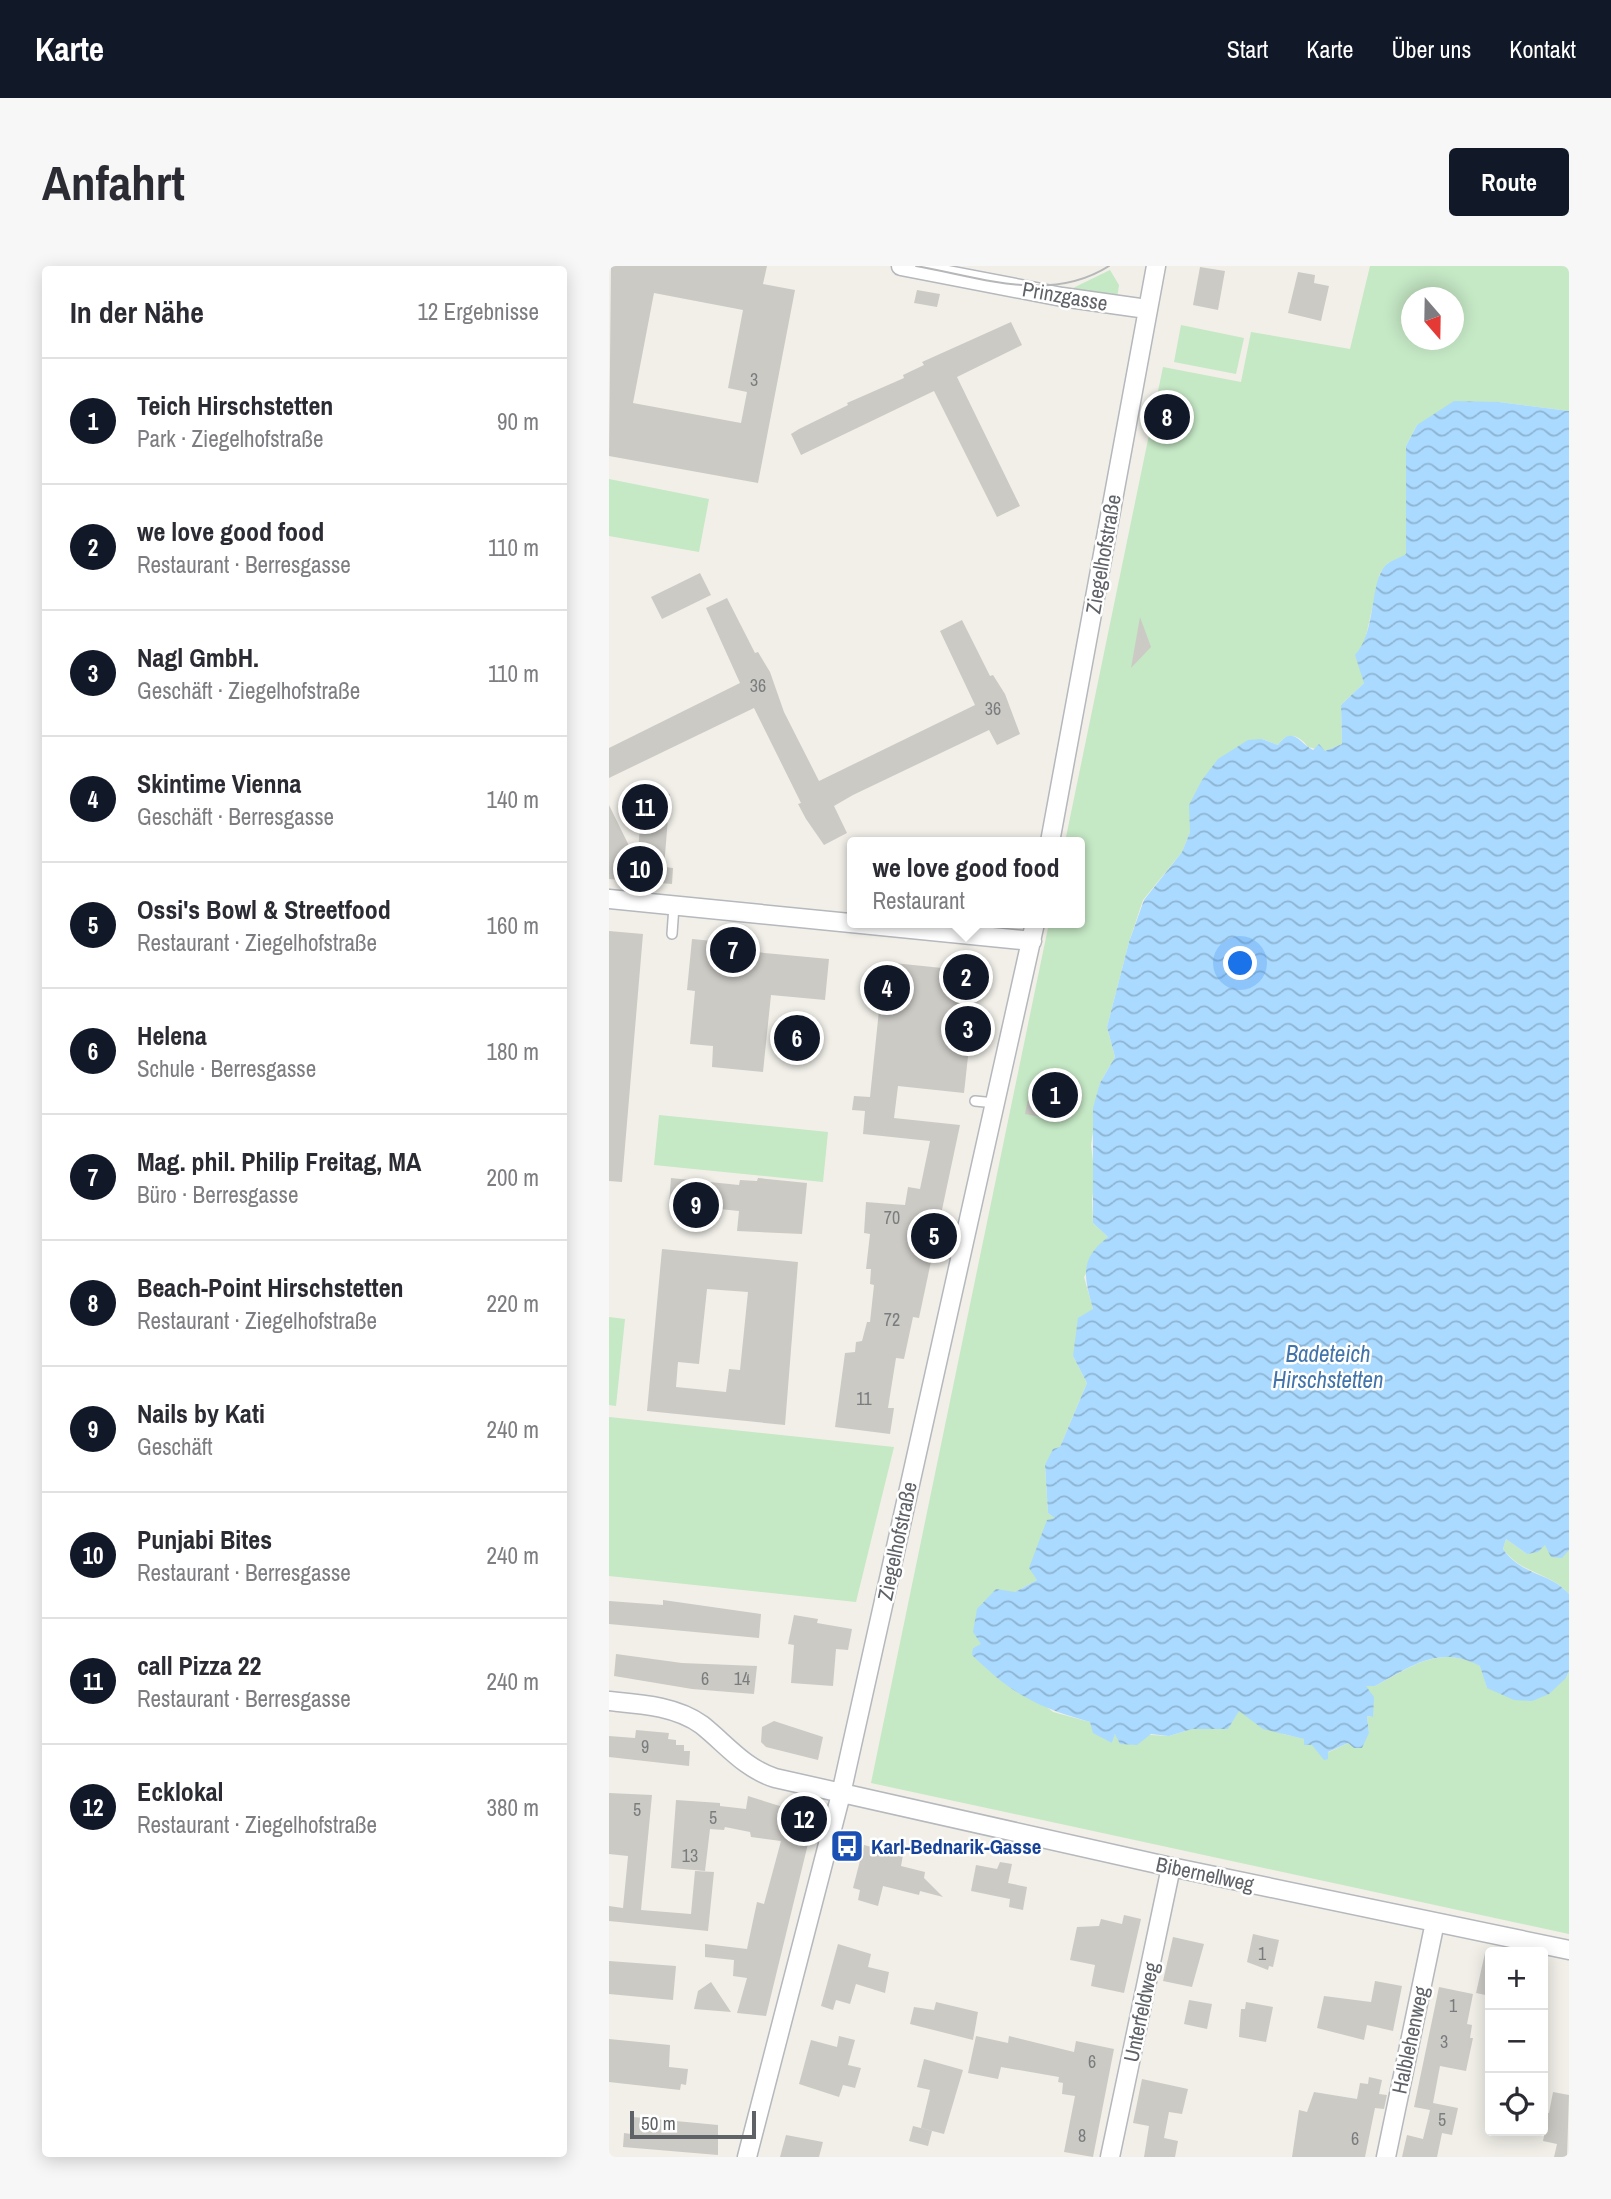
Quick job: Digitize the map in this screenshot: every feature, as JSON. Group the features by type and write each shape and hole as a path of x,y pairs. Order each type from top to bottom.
{"street":[{"name":"Prinzgasse","path":"901,266 1062,297 1147,309"},
{"name":"Ziegelhofstraße","path":"1051,837 1156,266"},
{"path":"609,900 847,923"},
{"path":"899,928 1032,941"},
{"name":"Ziegelhofstraße","path":"747,2157 841,1794 952,1253 995,1103 1034,928"},
{"path":"609,1701 651,1705 681,1714 702,1726 758,1773 841,1794"},
{"name":"Bibernellweg","path":"841,1794 1171,1867 1569,1950"},
{"name":"Unterfeldweg","path":"1110,2157 1171,1867"},
{"name":"Halblehenweg","path":"1385,2157 1435,1923"}],"lane":[{"path":"672,934 674,906"},
{"path":"975,1101 995,1103"}],"green space":[{"path":"1370,266 1569,266 1569,411 1499,402 1417,425 1406,446 1406,555 1388,563 1380,573 1364,645 1364,683 1341,705 1342,744 1325,751 1308,747 1293,736 1278,745 1262,739 1203,782 1190,805 1190,832 1182,852 1143,900 1107,1027 1115,1057 1100,1083 1091,1145 1095,1178 1093,1223 1108,1237 1084,1277 1093,1309 1073,1356 1087,1383 1060,1447 1045,1465 1048,1513 1056,1518 1037,1580 1015,1592 981,1645 973,1648 1053,1712 1090,1722 1112,1743 1115,1733 1169,1736 1192,1729 1228,1729 1239,1710 1283,1734 1305,1739 1327,1753 1369,1733 1367,1716 1372,1717 1365,1686 1375,1686 1426,1661 1451,1657 1481,1666 1487,1688 1566,1678 1569,1671 1569,1934 871,1783 1048,928 1085,928 1085,837 1066,837 1163,367 1241,382 1251,332 1350,349"},
{"path":"1110,270 1119,285 1117,299 1071,289"},
{"path":"1181,325 1244,338 1236,374 1174,362"},
{"path":"609,479 709,499 699,552 609,536"},
{"path":"659,1115 828,1132 823,1182 654,1165"},
{"path":"609,1317 625,1319 616,1406 609,1405"},
{"path":"609,1417 894,1447 856,1602 609,1576"},
{"path":"1506,1539 1527,1554 1545,1545 1569,1550 1569,1594 1554,1581 1511,1558 1503,1549"}],"water":[{"name":"Badeteich Hirschstetten","path":"1454,401 1499,402 1569,411 1569,1550 1562,1558 1551,1557 1545,1545 1538,1552 1527,1554 1506,1539 1503,1549 1519,1565 1562,1587 1569,1594 1569,1671 1566,1678 1549,1694 1532,1701 1514,1700 1487,1688 1480,1666 1451,1657 1425,1661 1375,1686 1366,1686 1374,1697 1373,1717 1367,1716 1369,1733 1362,1748 1354,1748 1348,1743 1328,1752 1328,1759 1324,1760 1312,1745 1304,1745 1304,1739 1263,1729 1239,1711 1228,1729 1192,1729 1169,1736 1151,1734 1137,1745 1120,1744 1115,1734 1112,1743 1093,1733 1090,1722 1054,1711 1013,1689 972,1655 973,1648 981,1644 973,1632 977,1609 996,1589 1015,1592 1037,1580 1029,1568 1047,1520 1055,1518 1048,1513 1045,1465 1053,1449 1060,1447 1087,1383 1073,1356 1078,1318 1093,1309 1086,1278 1088,1261 1108,1237 1093,1223 1093,1108 1100,1083 1115,1057 1107,1027 1129,942 1144,900 1182,852 1190,832 1189,805 1202,780 1218,759 1248,740 1262,739 1278,745 1283,739 1292,736 1313,750 1319,744 1325,751 1342,744 1341,705 1364,683 1355,655 1367,633 1377,583 1386,565 1406,554 1406,446 1417,425"}],"building":[{"path":"611,266 767,266 763,284 795,290 758,483 609,456","holes":["654,293 743,310 728,388 747,392 741,423 633,403"]},
{"path":"1200,267 1225,271 1218,310 1193,305"},
{"path":"1298,272 1315,275 1314,283 1329,286 1321,321 1288,313"},
{"path":"917,290 940,294 937,307 914,303"},
{"path":"1011,322 1022,345 957,377 1020,506 997,517 934,391 801,455 791,434 848,405 847,403 904,378 903,375 924,365 922,362"},
{"path":"1161,404 1179,408 1174,425 1158,421"},
{"path":"700,573 711,595 662,619 651,597"},
{"path":"727,598 755,653 758,652 770,672 784,712 819,781 975,705 940,631 962,620 990,676 993,675 1005,694 1020,734 997,745 989,730 853,795 834,806 847,833 824,845 798,804 801,803 754,708 609,778 609,748 740,683 706,608"},
{"path":"1140,617 1151,647 1131,668"},
{"path":"643,792 670,794 664,867 673,868 672,884 609,879 609,805 637,862"},
{"path":"609,931 643,934 622,1182 609,1181"},
{"path":"692,939 755,945 755,952 829,959 825,1000 771,995 763,1072 712,1067 713,1046 690,1044 695,991 687,990"},
{"path":"884,962 971,971 967,1010 973,1011 964,1093 898,1086 894,1118 960,1125 919,1318 913,1317 904,1359 896,1358 888,1408 894,1408 890,1434 835,1427 845,1353 855,1352 856,1342 862,1341 867,1322 870,1322 874,1285 870,1284 871,1269 866,1269 870,1234 864,1233 866,1202 905,1205 908,1187 920,1189 930,1141 863,1134 865,1111 852,1110 854,1096 870,1097"},
{"path":"1030,1089 1061,1096 1056,1120 1025,1114"},
{"path":"671,1178 739,1185 740,1180 757,1181 758,1178 807,1183 802,1234 737,1231 739,1211 669,1204"},
{"path":"662,1249 798,1262 785,1425 647,1411","holes":["707,1289 748,1292 740,1370 729,1369 726,1392 676,1387 678,1362 699,1364"]},
{"path":"663,1600 761,1614 759,1638 609,1624 609,1601 663,1605"},
{"path":"794,1615 818,1619 817,1623 852,1629 848,1650 836,1649 833,1686 791,1683 794,1645 788,1644"},
{"path":"616,1654 682,1663 757,1666 754,1694 692,1689 614,1676"},
{"path":"774,1721 823,1737 818,1760 766,1747 761,1742 762,1727"},
{"path":"636,1730 669,1733 668,1739 676,1740 676,1745 684,1745 684,1751 690,1751 689,1766 609,1757 609,1736 635,1738"},
{"path":"609,1793 652,1795 641,1910 691,1914 695,1871 714,1872 708,1931 609,1921 609,1906 623,1908 628,1856 609,1854"},
{"path":"748,1796 783,1807 816,1811 766,2016 737,2013 747,1978 733,1976 734,1960 705,1957 705,1944 747,1949 757,1902 764,1904 781,1841 751,1837 750,1832 725,1827 724,1830 710,1829 705,1871 671,1868 676,1800 720,1803 720,1806 746,1809"},
{"path":"864,1845 903,1855 901,1866 925,1872 924,1878 943,1897 920,1891 919,1895 883,1886 878,1906 858,1900 860,1890 853,1888"},
{"path":"1000,1862 1012,1864 1008,1883 1027,1887 1023,1910 1009,1907 1010,1899 971,1891 976,1865 997,1869"},
{"path":"1124,1915 1141,1919 1124,1993 1091,1986 1095,1965 1070,1960 1077,1927 1099,1926 1101,1919 1122,1924"},
{"path":"1253,1934 1279,1940 1273,1967 1269,1966 1268,1970 1247,1962"},
{"path":"1173,1937 1204,1944 1192,1987 1163,1981"},
{"path":"838,1944 871,1954 868,1967 889,1972 885,1993 856,1984 850,2004 836,2000 833,2010 821,2006"},
{"path":"1485,1953 1485,1995 1476,1993"},
{"path":"609,1961 676,1966 673,2000 609,1994"},
{"path":"1375,1981 1402,1986 1393,2031 1367,2025 1364,2040 1317,2028 1324,1996 1371,2002"},
{"path":"711,1982 731,2012 694,2009 698,1991"},
{"path":"1439,1987 1473,1994 1467,2024 1472,2025 1470,2038 1473,2038 1466,2071 1440,2066 1433,2103 1458,2108 1452,2135 1442,2133 1437,2157 1402,2157 1407,2135 1423,2139 1430,2110 1414,2107"},
{"path":"1189,2000 1212,2004 1207,2029 1184,2024"},
{"path":"936,2002 978,2012 973,2040 910,2024 914,2007 934,2010"},
{"path":"1246,2002 1273,2007 1266,2042 1239,2037 1241,2009 1245,2009"},
{"path":"839,2036 855,2040 848,2065 861,2068 855,2088 843,2085 839,2097 799,2084 811,2040 837,2047"},
{"path":"976,2036 1008,2043 1009,2036 1074,2052 1076,2041 1114,2049 1093,2157 1064,2152 1075,2096 1062,2094 1063,2083 1058,2082 1059,2077 1001,2067 998,2079 968,2073"},
{"path":"609,2039 670,2045 669,2067 688,2069 686,2085 681,2084 680,2090 609,2082"},
{"path":"924,2059 963,2070 944,2134 921,2128 930,2090 917,2087"},
{"path":"1369,2077 1382,2080 1379,2094 1387,2095 1384,2109 1375,2108 1365,2157 1292,2157 1299,2110 1307,2112 1314,2092 1357,2099 1360,2083 1368,2084"},
{"path":"1142,2079 1188,2089 1182,2114 1169,2112 1164,2138 1178,2141 1175,2157 1144,2157 1149,2126 1133,2123"},
{"path":"1553,2092 1569,2095 1567,2157 1554,2157 1557,2144 1543,2141 1544,2136 1548,2136"},
{"path":"633,2117 718,2125 718,2155 623,2147 624,2133 631,2134"},
{"path":"913,2126 932,2131 928,2146 909,2141"},
{"path":"786,2135 823,2142 819,2157 780,2157"}],"tram line":[{"path":"916,266 990,281 1039,286 1063,284 1109,266"}],"place":[{"name":"Beach-Point Hirschstetten","path":"1167,417"},
{"name":"call Pizza 22","path":"645,807"},
{"name":"Punjabi Bites","path":"640,869"},
{"name":"Mag. phil. Philip Freitag, MA","path":"733,950"},
{"name":"we love good food","path":"966,977"},
{"name":"Skintime Vienna","path":"887,988"},
{"name":"Nagl GmbH.","path":"968,1029"},
{"name":"Helena","path":"797,1038"},
{"name":"Teich Hirschstetten","path":"1055,1095"},
{"name":"Nails by Kati","path":"696,1205"},
{"name":"Ossi's Bowl & Streetfood","path":"934,1236"},
{"name":"Ecklokal","path":"804,1819"},
{"name":"Karl-Bednarik-Gasse","path":"847,1846"}]}
